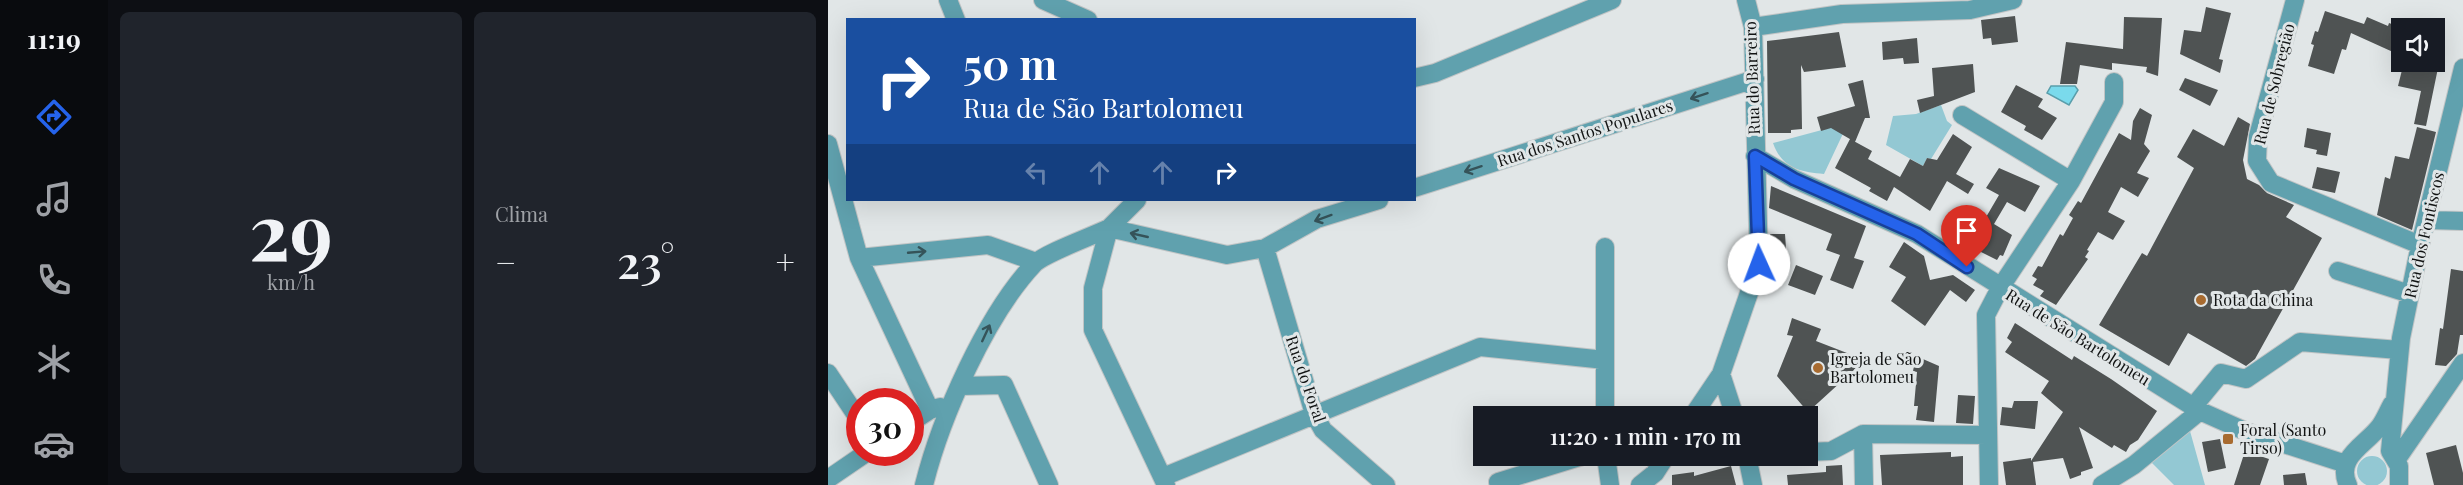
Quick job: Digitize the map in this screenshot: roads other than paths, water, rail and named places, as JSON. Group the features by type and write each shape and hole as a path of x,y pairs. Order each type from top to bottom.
{"street":[{"path":"948,0 955,18"},
{"path":"1043,0 1084,18"},
{"path":"1416,78 1435,73 1612,0"},
{"name":"Rua do Barreiro","path":"1721,374 1759,264 1753,27 1746,0"},
{"path":"1753,27 1842,14 1970,10 2013,0"},
{"name":"Rua de Sobregião","path":"2295,0 2258,136 2258,161 2271,183 2420,245"},
{"name":"Rua dos Fontiscos","path":"2398,484 2393,455 2393,411 2399,350 2420,245 2463,68"},
{"name":"Rua dos Santos Populares","path":"1416,187 1755,79"},
{"path":"1989,485 1986,315 2000,288 2071,181 2114,102 2114,82"},
{"path":"1962,115 2071,181"},
{"path":"828,144 859,258 930,410"},
{"name":"Rua de São Bartolomeu","path":"1755,156 1794,179 1917,234 2196,409 2247,432 2346,464"},
{"path":"924,485 950,405 992,321 1036,262 1109,228 1136,201"},
{"path":"1109,228 1227,255 1265,248 1317,219 1376,201"},
{"path":"2427,220 2463,221"},
{"path":"1109,228 1093,288 1094,330 1164,481 1314,414 1480,347 1605,360"},
{"path":"859,258 988,245 1036,262"},
{"path":"1605,247 1605,406"},
{"name":"Rua do Foral","path":"1265,248 1314,414 1323,430 1386,485"},
{"path":"2338,272 2410,294"},
{"path":"2102,485 2134,465 2196,409 2221,373 2246,379 2300,342 2399,350"},
{"path":"2359,448 2375,444 2393,455 2420,428 2463,363"},
{"path":"828,373 846,400"},
{"path":"1699,406 1721,374"},
{"path":"1721,374 1731,406"},
{"path":"961,386 1004,386 1049,485"},
{"path":"924,414 950,405"},
{"path":"2348,485 2346,464 2393,411 2400,427 2420,428"},
{"path":"1818,452 1831,451 1863,434 1988,435"},
{"path":"1863,434 1864,485"},
{"path":"828,479 847,466"},
{"path":"1498,482 1550,466"},
{"path":"1607,466 1610,485"},
{"path":"1749,466 1753,485"},
{"path":"1640,485 1656,479"}],"place":[{"name":"Rota da China","path":"2201,300"},
{"name":"Igreja de São Bartolomeu","path":"1818,368"},
{"name":"Foral (Santo Tirso)","path":"2228,439"}]}
